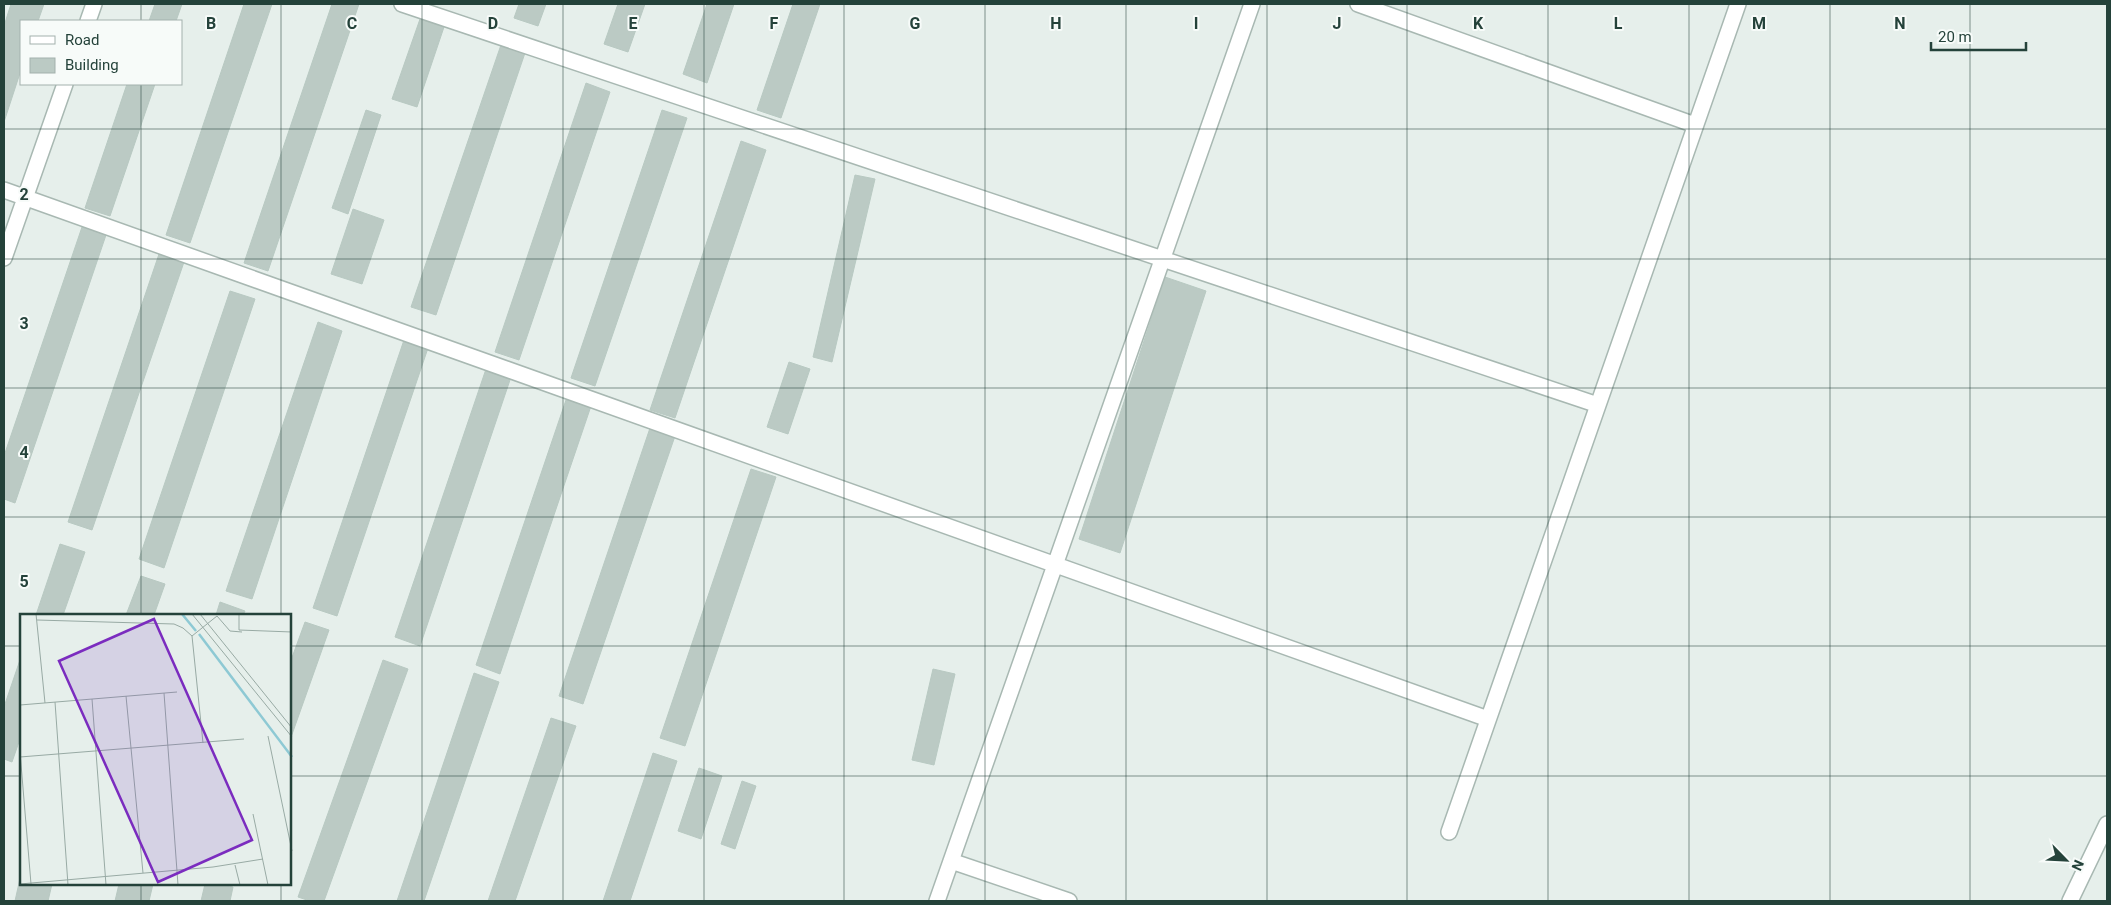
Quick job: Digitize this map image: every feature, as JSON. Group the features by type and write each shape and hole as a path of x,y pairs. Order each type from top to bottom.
{"street":[{"path":"88,20 94,4"},
{"path":"402,4 1598,405"},
{"path":"937,901 1252,4"},
{"path":"1358,4 1696,125"},
{"path":"1449,832 1738,4"},
{"path":"4,258 65,85"},
{"path":"4,190 1488,719"},
{"path":"2070,901 2107,824"},
{"path":"951,861 1069,901"}],"building":[{"path":"11,4 44,4 38,20 20,20 20,73 4,122 4,26"},
{"path":"155,4 182,4 176,20 149,20"},
{"path":"244,4 272,4 190,243 166,235"},
{"path":"332,4 359,4 268,271 244,263"},
{"path":"519,4 546,4 538,26 514,18"},
{"path":"618,4 645,4 628,52 604,44"},
{"path":"707,4 734,4 707,83 683,74"},
{"path":"793,4 820,4 781,118 757,110"},
{"path":"420,19 444,27 417,107 392,99"},
{"path":"503,39 527,47 436,315 411,307"},
{"path":"586,83 610,92 519,360 495,352"},
{"path":"127,85 155,85 110,216 85,208"},
{"path":"366,110 381,115 348,214 332,208"},
{"path":"662,110 687,118 595,386 571,378"},
{"path":"741,141 766,150 675,418 650,410"},
{"path":"855,175 875,179 832,362 813,357"},
{"path":"353,209 384,220 362,284 331,274"},
{"path":"82,227 106,235 15,503 4,499 4,456"},
{"path":"159,254 184,262 92,530 68,522"},
{"path":"1165,277 1206,291 1120,553 1079,539"},
{"path":"230,291 255,299 164,568 139,559"},
{"path":"318,322 342,331 252,599 226,591"},
{"path":"404,340 428,348 337,616 313,608"},
{"path":"789,362 810,369 788,434 767,427"},
{"path":"486,369 511,377 420,646 395,637"},
{"path":"567,397 591,406 500,674 476,665"},
{"path":"650,428 675,436 583,704 559,696"},
{"path":"751,469 776,477 685,746 660,738"},
{"path":"60,544 85,552 63,614 36,614"},
{"path":"141,576 165,584 154,614 126,614"},
{"path":"220,602 245,611 244,614 216,614"},
{"path":"305,622 329,630 291,737 291,660"},
{"path":"20,660 20,739 12,762 4,759 4,707"},
{"path":"383,660 408,669 324,901 310,901 298,897"},
{"path":"933,669 955,674 934,765 912,760"},
{"path":"474,673 499,682 424,901 397,901"},
{"path":"551,718 576,726 515,901 488,901"},
{"path":"653,753 677,761 630,901 603,901"},
{"path":"699,768 722,776 701,839 678,831"},
{"path":"742,781 756,786 735,849 721,844"},
{"path":"20,878 20,885 52,885 48,901 15,901"},
{"path":"119,885 153,885 149,901 115,901"},
{"path":"205,885 233,887 230,901 201,901"}]}
